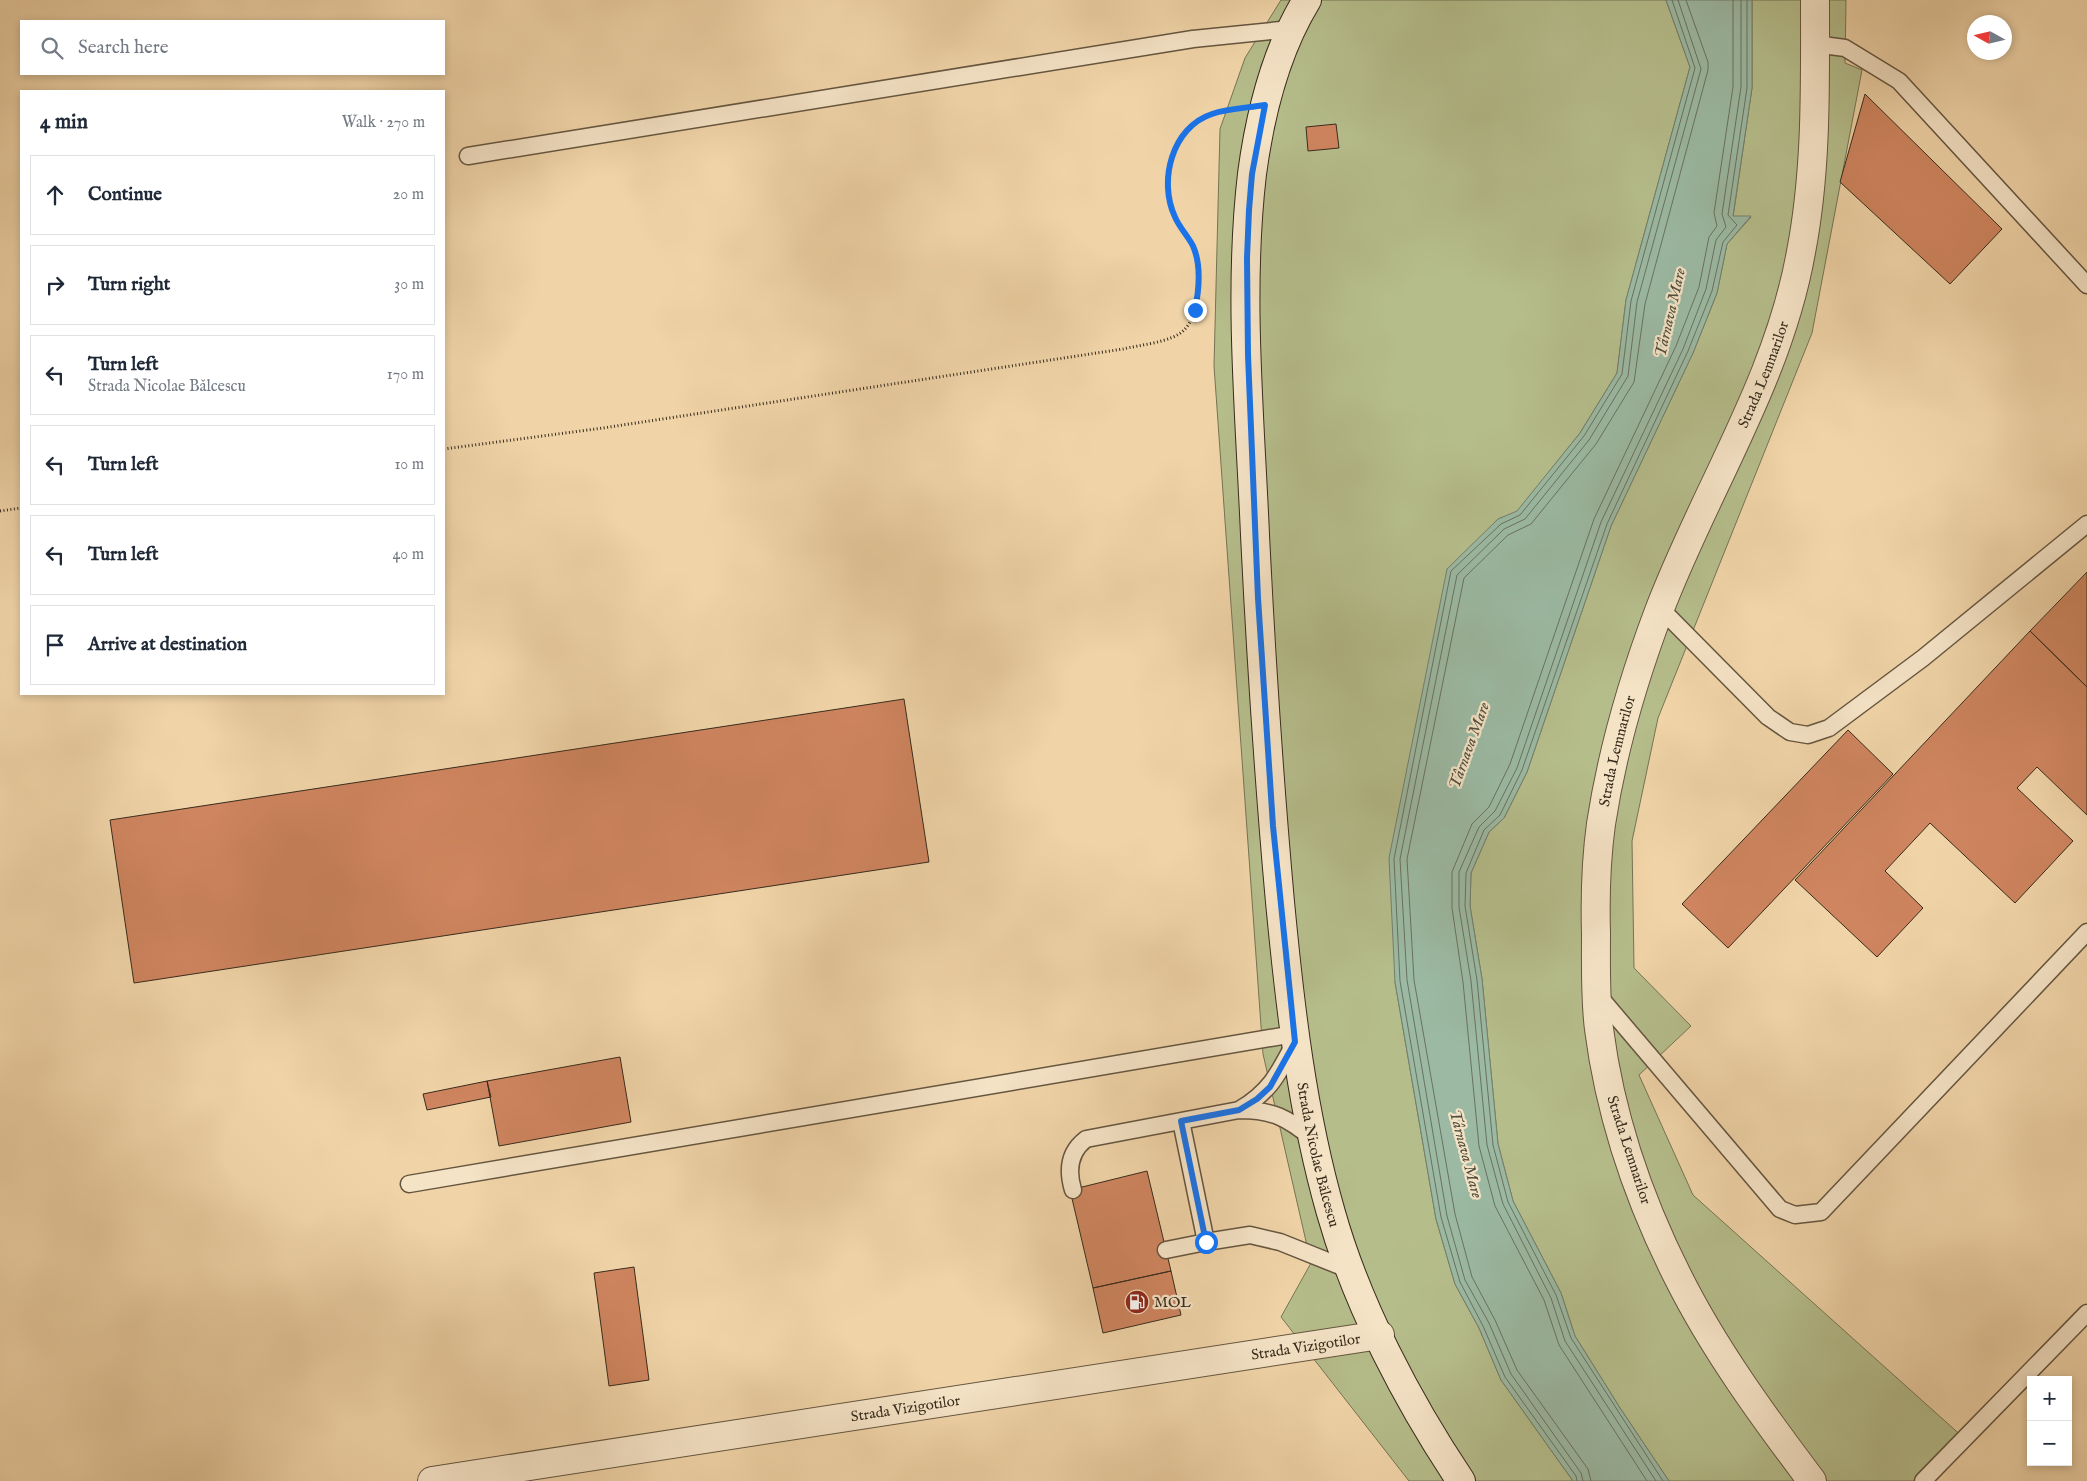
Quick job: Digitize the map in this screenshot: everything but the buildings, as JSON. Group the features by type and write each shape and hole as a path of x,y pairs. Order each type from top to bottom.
{"street":[{"name":"Strada Nicolae Bălcescu","path":"1308,0 1292,29 1275,69 1265,105 1252,174 1249,210 1247,258 1248,355 1258,598 1273,826 1295,1038 1313,1139 1331,1213 1350,1270 1401,1381 1461,1481"},
{"name":"Strada Lemnarilor","path":"1812,1481 1719,1350 1678,1277 1648,1209 1625,1146 1608,1082 1596,993 1595,899 1600,828 1610,774 1624,717 1660,608 1764,378 1784,320 1801,255 1811,186 1815,100 1815,0"},
{"name":"Strada Vizigotilor","path":"432,1481 1380,1335"}],"lane":[{"path":"468,156 1184,40 1292,29"},
{"path":"1815,44 1845,48 1899,81 2087,285"},
{"path":"1660,608 1768,717 1790,732 1808,735 1828,728 1923,658 2087,524"},
{"path":"1596,993 1780,1209 1796,1214 1821,1212 2087,932"},
{"path":"1239,1110 1257,1099 1270,1087 1295,1038"},
{"path":"409,1184 1295,1038"},
{"path":"1072,1190 1069,1166 1078,1146 1086,1139 1239,1110 1271,1112 1292,1121 1313,1139"},
{"path":"1181,1121 1206,1242"},
{"path":"1166,1250 1250,1235 1280,1242 1350,1270"},
{"path":"1923,1481 2087,1313"}],"path":[{"path":"445,449 602,428 1162,341 1184,330 1195,310 1198,294 1199,273 1193,247 1174,216 1166,187 1168,168 1177,146 1189,127 1212,114 1265,105"},
{"path":"0,511 20,508"}],"shaded area":[{"path":"1281,0 1666,0 1690,67 1626,300 1617,373 1580,433 1517,512 1498,519 1395,982 1436,1219 1455,1284 1479,1328 1501,1380 1573,1481 1409,1481 1281,1317 1311,1263 1263,1054 1214,366 1220,129 1245,58"},
{"path":"1752,0 1846,0 1845,63 1862,70 1812,333 1658,718 1632,841 1634,968 1691,1026 1639,1075 1693,1195 1965,1439 1923,1481 1669,1481 1575,1336 1561,1293 1513,1201 1498,1144 1482,979 1470,906 1471,873 1489,832 1504,818 1527,772 1611,526 1693,353 1717,293 1727,244 1751,217 1733,217 1752,88"}],"water":[{"name":"Târnava Mare","path":"1666,0 1752,0 1752,88 1733,216 1751,216 1727,244 1717,293 1693,353 1611,526 1527,772 1504,818 1489,832 1471,873 1470,906 1482,979 1498,1144 1513,1201 1561,1293 1575,1336 1669,1481 1573,1481 1501,1380 1479,1328 1455,1284 1436,1219 1395,982 1389,858 1447,569 1498,519 1517,511 1580,433 1617,373 1626,300 1690,67"}],"place":[{"name":"MOL","path":"1137,1302"}],"route":[{"path":"1195,310 1199,273 1193,247 1174,216 1166,187 1168,168 1177,146 1189,127 1212,114 1265,105 1252,174 1249,210 1247,258 1248,355 1258,598 1273,826 1295,1042 1270,1087 1257,1099 1239,1110 1181,1121 1206,1242"}]}
